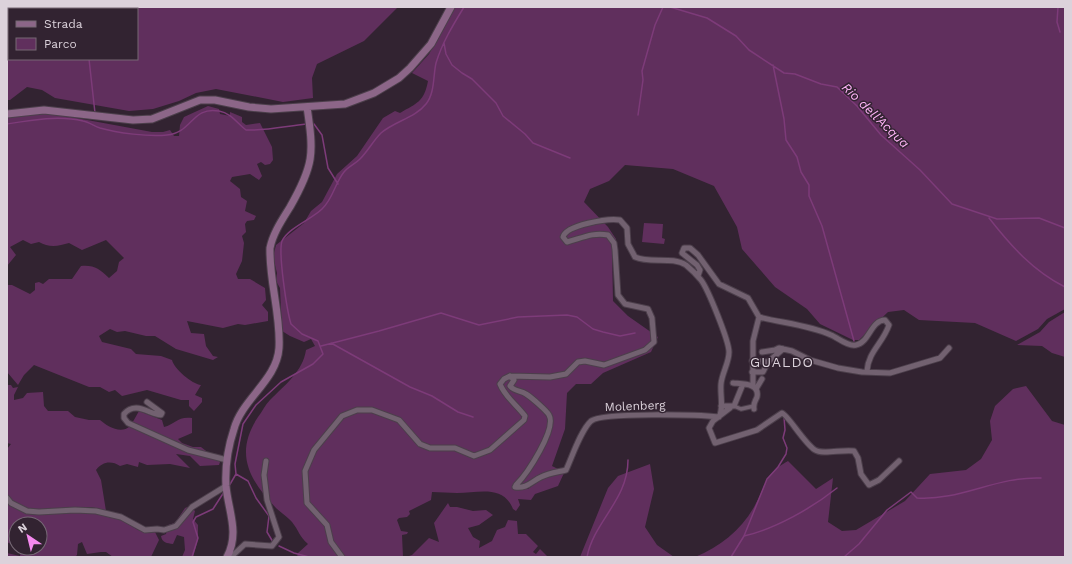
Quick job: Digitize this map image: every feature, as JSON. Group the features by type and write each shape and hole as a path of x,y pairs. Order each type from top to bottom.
{"main road":[{"path":"7,114 44,110 116,119 147,120 200,100 214,100 249,107 271,109 336,105 354,101 374,93 399,78 428,48 451,7"},
{"path":"227,557 232,546 234,527 226,489 227,460 238,418 269,373 278,355 278,336 270,248 273,235 298,193 310,166 311,135 307,107"}],"street":[{"path":"342,557 331,542 327,525 307,503 305,471 314,450 342,416 357,410 372,410 399,420 420,444 430,448 455,448 474,456 490,450 524,420 524,416 517,405 504,394 500,384 504,378 510,376 550,377 566,374 578,362 585,361 604,365 645,350 654,342 652,318 648,309 625,304 618,295 614,243 608,235 591,234 567,242 563,237 566,232 592,222 620,220 627,228 628,244 635,257 680,263 698,276 708,293 719,322 724,330 728,345 729,354 721,386 722,411 718,418"},
{"path":"698,276 700,270 697,265 682,253 684,248 690,248 698,255 719,284 748,298 759,317 753,341 752,372 757,396 754,407 741,409 721,406"},
{"path":"759,317 825,332 852,345 857,345 877,323 881,320 885,320 889,325 887,331 869,357 867,372"},
{"path":"762,352 779,348 821,364 862,372 890,373 906,369 918,363 940,358 949,348"},
{"path":"752,372 763,372 768,362 783,349"},
{"path":"752,361 768,362"},
{"name":"Molenberg","path":"510,376 514,380 510,386 513,390 526,394 549,414 551,424 529,470 515,487 527,487 540,477 552,472 566,470 587,426 598,418 668,415 718,418"},
{"path":"754,387 762,379"},
{"path":"733,383 754,387"},
{"path":"743,384 732,407 713,421 709,428 715,443 757,430 769,423 778,414 784,414 797,432 813,449 824,452 837,450 854,451 858,458 861,474 869,485 879,480 899,460"},
{"path":"147,402 162,413 161,416 146,410 133,409 124,414 124,418 128,423 188,450 227,460"},
{"path":"231,557 245,544 272,546 279,537 267,500 264,475 266,461"},
{"path":"7,498 11,503 27,510 39,512 75,510 96,511 121,517 138,528 145,530 164,530 176,526 192,507 226,489"}],"green space":[{"path":"7,7 398,7 364,41 317,64 312,78 313,98 283,102 216,89 196,93 179,101 153,109 129,111 55,98 42,90 27,87 10,100 7,100"},
{"path":"455,7 1065,7 1065,309 1047,319 1038,329 1016,341 975,323 919,320 904,310 888,312 859,340 853,340 820,324 807,309 775,287 742,249 737,227 714,186 673,169 625,165 609,181 590,189 584,202 608,227 616,239 612,251 613,301 628,316 658,337 651,352 603,373 591,384 576,384 567,393 565,429 552,466 558,469 539,475 526,485 518,485 552,424 547,412 538,402 527,394 514,389 510,375 498,384 522,419 489,448 474,454 421,443 400,418 373,408 340,414 312,449 303,471 305,503 325,526 339,557 297,557 298,553 308,544 289,518 266,498 258,487 248,466 246,454 247,442 258,417 268,402 297,371 304,358 306,350 315,346 311,339 304,342 282,331 280,288 276,281 277,273 273,257 276,245 304,223 311,211 322,202 337,174 357,156 383,118 395,111 400,113 422,98 428,81 412,73 429,54"},
{"path":"208,106 219,109 220,114 230,116 230,112 242,117 242,122 246,125 260,123 272,147 273,160 270,164 265,165 261,162 257,164 262,176 259,180 250,174 232,177 230,181 240,189 241,197 247,201 245,211 256,216 254,220 247,221 245,224 246,232 242,236 244,243 242,261 236,274 238,279 250,279 265,288 266,300 262,305 268,312 268,321 245,325 238,324 223,328 187,321 191,333 204,334 206,346 213,356 218,357 213,360 176,349 155,336 146,336 125,331 117,332 110,329 99,336 102,342 131,349 136,354 161,356 172,360 176,368 184,376 201,385 195,395 202,398 202,402 194,411 189,406 189,400 181,400 147,390 122,396 115,390 109,392 100,387 89,387 34,365 24,375 18,385 7,372 7,285 12,285 30,294 35,290 35,283 39,282 43,284 49,279 72,279 81,266 96,268 109,278 117,271 119,262 124,258 106,240 82,250 69,243 58,246 50,246 39,242 31,244 23,240 10,247 16,255 7,266 7,118 41,113 152,132 163,132 170,130 174,136 179,136 180,125 184,117"},
{"path":"644,223 663,224 662,238 665,239 664,244 642,242"},
{"path":"1065,312 1065,357 1052,353 1042,346 1017,345 1040,332 1049,322"},
{"path":"510,378 512,380 509,386 527,396 539,406 548,417 550,423 548,431 522,477 518,489 528,489 541,479 564,473 558,486 535,494 531,500 518,499 520,505 516,511 513,509 509,501 496,493 481,491 457,493 432,492 431,500 409,511 410,514 407,517 399,518 397,520 401,531 408,532 407,534 402,535 403,557 343,557 332,542 329,525 309,502 307,471 315,450 342,417 357,412 372,412 399,421 419,445 454,449 474,458 512,434 519,428 526,416 505,393 502,384 505,380"},
{"path":"7,385 11,385 13,388 18,387 14,395 14,400 23,398 27,393 43,392 44,406 48,411 68,411 75,417 89,420 100,420 106,425 118,430 126,429 130,426 139,411 162,420 164,427 183,418 192,418 192,433 178,439 182,443 193,447 201,447 220,462 219,465 200,466 190,456 176,454 190,468 170,464 147,465 139,462 138,467 127,464 120,466 113,463 107,463 101,465 96,470 101,480 106,511 90,507 44,510 20,507 12,502 6,491 7,449 11,444 7,443"},
{"path":"1026,386 1052,421 1065,425 1065,557 695,557 721,543 743,523 754,507 766,481 774,471 788,461 816,489 833,478 828,522 842,531 856,530 905,501 930,474 966,470 981,459 992,440 990,421 995,406 1013,389"},
{"path":"650,464 654,489 645,527 657,545 674,557 580,557 608,488 618,476"},
{"path":"7,503 16,508 49,514 88,511 119,518 138,530 146,532 154,530 159,540 151,557 113,557 106,552 87,554 82,542 78,544 77,555 75,557 7,557 7,553 8,556 48,556 48,516 8,516 7,542"},
{"path":"448,503 450,507 473,511 486,510 493,515 479,525 468,528 473,537 480,541 479,548 492,541 497,530 505,527 508,520 517,521 518,534 526,534 538,546 533,552 536,554 540,549 548,557 406,557 412,555 429,538 439,542 434,523"},
{"path":"190,506 195,511 193,519 198,525 198,539 193,557 182,557 185,550 184,537 177,535 173,544 164,541 161,536 166,534 168,525 175,523 185,508"}],"waterway":[{"path":"229,486 236,474 235,464 243,424 256,405 281,382 313,364 323,354 318,341 302,334 291,324 285,295 282,269 282,241 289,232 318,213 326,205 344,172 366,153 381,133 392,125 416,113 426,104 431,95 436,63 441,48 464,7"},
{"path":"638,115 643,80 642,71 655,25 663,7"},
{"name":"Rio dell'Acqua","path":"670,7 707,18 736,36 749,50 784,73 795,74 821,84 837,87 857,106 881,135 920,170 952,204 997,219 1039,218 1065,228"},
{"path":"1058,7 1057,22 1060,32"},
{"path":"444,43 446,54 452,65 472,79 496,103 503,116 525,134 533,143 570,158"},
{"path":"89,60 95,113"},
{"path":"773,65 784,119 786,140 797,157 801,172 809,185 809,196 822,226 854,341"},
{"path":"7,124 64,118 74,119 107,130 124,133 167,135 182,130 197,116 203,112 210,111 219,111 227,114 246,130 306,124"},
{"path":"314,124 322,135 328,168 338,184"},
{"path":"989,218 1023,257 1053,281 1065,287"},
{"path":"321,346 441,313 479,325 518,317 567,315 577,317 593,329 603,332 620,336 635,333"},
{"path":"331,343 410,387 432,396 458,412 473,417"},
{"path":"731,557 744,536 767,479 778,467 786,454 787,448 783,438 785,430 784,417"},
{"path":"587,557 596,532 623,487 627,474 628,460"},
{"path":"236,474 248,481 256,498 269,516 267,532 273,542"},
{"path":"844,557 859,544 887,510 911,492 917,498 933,498 948,496 994,484 1025,478 1041,478"},
{"path":"744,536 756,533 793,517 837,488"},
{"path":"192,557 198,538 193,522 196,517 213,509 224,492"},
{"path":"279,546 294,553 309,557"}],"district":[{"name":"GUALDO","path":"782,362"}]}
